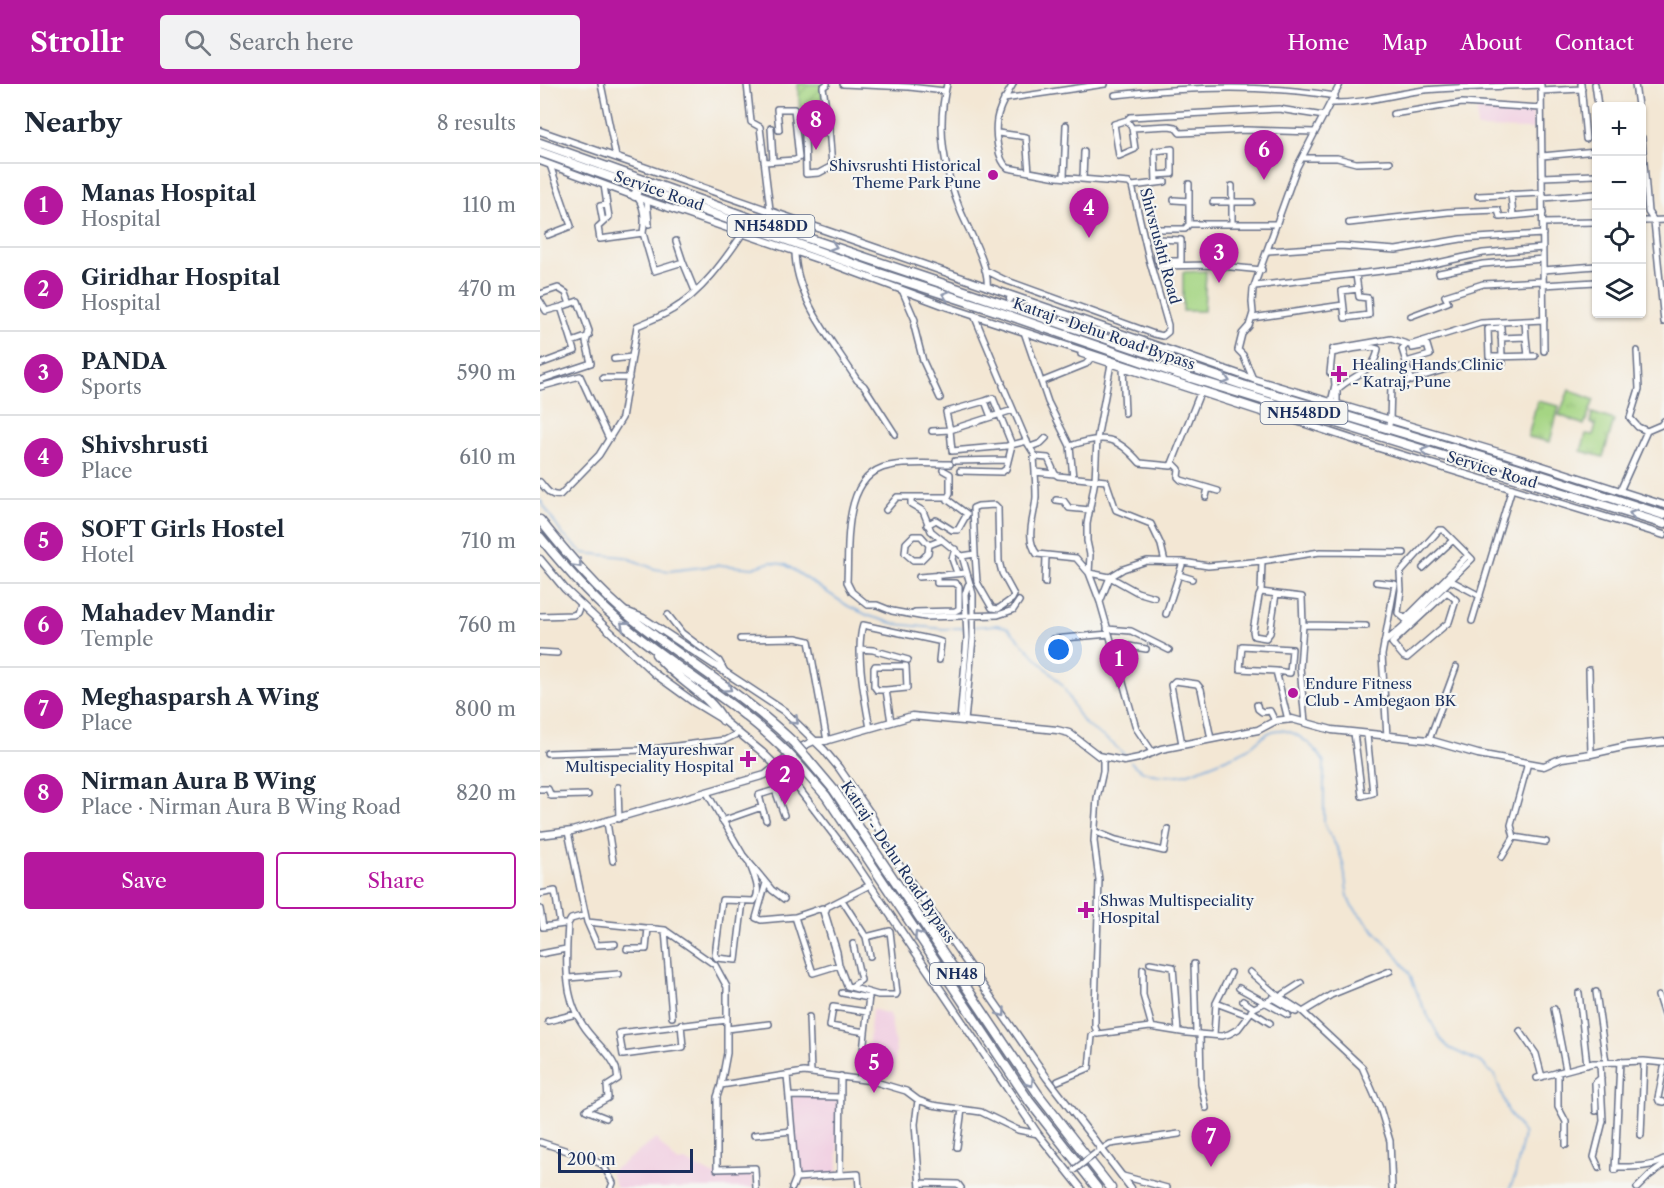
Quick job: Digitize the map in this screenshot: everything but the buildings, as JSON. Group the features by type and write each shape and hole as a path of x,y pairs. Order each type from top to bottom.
{"highway":[{"name":"Katraj - Dehu Road Bypass","path":"540,143 772,226 905,270 1252,383 1566,478 1602,500 1664,524"},
{"name":"Katraj - Dehu Road Bypass","path":"540,152 879,273 1314,421 1602,500 1664,514"},
{"path":"636,197 638,187"},
{"path":"905,270 909,260"},
{"name":"NH48","path":"540,520 564,550 622,609"},
{"name":"NH48","path":"540,537 593,597 625,627 651,646"},
{"name":"Katraj - Dehu Road Bypass","path":"622,609 746,701 793,742 807,758 834,790 1038,1094 1111,1188"},
{"name":"Katraj - Dehu Road Bypass","path":"651,646 762,728 826,796 1029,1101 1097,1188"},
{"path":"651,646 663,663 676,676 704,696 719,712 723,720"}],"street":[{"path":"602,84 617,171"},
{"path":"747,84 751,122 760,126 772,226"},
{"path":"843,84 886,85 945,91"},
{"path":"947,84 940,125 944,154 961,212 987,275 987,287"},
{"name":"Shivsrushti Road","path":"985,270 1005,280 1163,336 1168,332 1168,324 1130,183 1064,177 1008,168 1004,164 1000,153 997,119 1012,84"},
{"path":"1004,99 1106,84"},
{"path":"1252,383 1243,355 1238,350 1242,334 1252,318 1252,296 1302,158 1340,84"},
{"path":"1595,84 1597,102"},
{"path":"1635,84 1637,102"},
{"path":"824,85 829,130 832,165 819,173 806,174 805,134 829,130"},
{"path":"1115,95 1174,87 1252,86 1335,96"},
{"path":"1331,103 1355,103 1421,91 1459,87 1582,86 1586,139"},
{"path":"1541,87 1544,351"},
{"path":"1393,114 1458,104 1541,108"},
{"path":"764,162 799,158 794,109 777,109 779,130"},
{"path":"1127,120 1132,128 1135,149 1119,156 1114,124 1130,117 1279,109 1324,116"},
{"path":"1064,177 1065,125"},
{"path":"1132,128 1169,126 1180,133 1246,130 1316,132"},
{"path":"771,128 773,162"},
{"path":"540,130 979,284 1252,383 1334,403 1389,424 1391,386 1454,367 1535,356"},
{"path":"998,133 1026,137 1029,171"},
{"path":"1156,175 1172,174 1172,150 1155,151 1156,183"},
{"path":"1542,156 1592,151"},
{"path":"1083,179 1084,152"},
{"path":"1643,156 1648,212 1654,221 1664,322"},
{"path":"1302,158 1337,158 1356,163 1390,162"},
{"name":"Service Road","path":"540,161 902,290"},
{"path":"548,235 570,226 550,165"},
{"path":"1542,177 1592,175"},
{"path":"1132,186 1165,182"},
{"path":"1153,229 1185,229 1189,224 1189,184"},
{"path":"604,185 607,205 600,206 603,222 598,227 600,239 643,233"},
{"path":"1232,186 1232,223"},
{"path":"1511,194 1513,216"},
{"path":"1478,196 1592,194"},
{"path":"636,197 642,203 643,233 654,271 683,262"},
{"path":"1174,200 1189,201"},
{"path":"647,201 649,224"},
{"path":"1213,202 1252,202"},
{"path":"1349,223 1448,212 1498,210 1500,218 1543,213"},
{"path":"1646,221 1664,220"},
{"path":"1543,223 1592,222"},
{"path":"1189,224 1277,224"},
{"path":"540,482 549,493 554,496 560,495 599,455 622,418 637,326 672,310 695,291 729,253 743,233"},
{"path":"1268,251 1341,246 1396,250 1461,239 1543,234"},
{"path":"1159,266 1169,263 1181,261 1181,240 1156,239 1157,260 1169,263 1262,270"},
{"path":"676,242 695,291"},
{"path":"1255,286 1424,266 1483,253 1543,248"},
{"path":"795,251 795,267 819,323 895,434"},
{"path":"1438,273 1483,264 1543,260"},
{"path":"1543,270 1592,266"},
{"path":"979,284 985,270"},
{"path":"1356,275 1360,297 1368,298 1369,315 1346,318 1342,291 1358,289"},
{"path":"1411,316 1448,302 1445,296 1483,284 1592,282"},
{"path":"540,294 558,288 566,293 570,304"},
{"path":"902,290 974,315 1002,322 1123,368 1293,423 1302,422"},
{"path":"902,290 915,320 914,326 922,361 940,398"},
{"path":"540,301 546,311 578,301 589,331 586,342 591,363 540,380"},
{"path":"1252,318 1344,305"},
{"path":"540,364 575,351 561,307"},
{"path":"974,315 1028,444 1035,457 1048,458 1055,474"},
{"path":"1503,360 1490,357 1488,329 1500,325 1544,320"},
{"path":"1525,321 1528,356"},
{"path":"1333,350 1391,339 1406,346 1427,345 1430,355 1406,362 1402,349 1406,346 1481,323 1500,325"},
{"path":"1500,325 1503,360"},
{"path":"1024,332 1041,382 1070,446 1073,478"},
{"path":"572,342 589,336"},
{"path":"1501,338 1526,337"},
{"name":"Service Road","path":"1072,347 1302,422 1314,421 1512,488 1664,535"},
{"path":"1376,347 1378,349 1377,358 1358,377 1345,382 1337,390 1334,403 1335,381 1334,375 1330,373 1332,353 1376,347"},
{"path":"1637,351 1639,389 1630,418 1638,427 1647,431 1661,426 1664,420"},
{"path":"614,359 632,357"},
{"path":"1041,382 1086,364 1092,357"},
{"path":"1089,573 1087,524 1095,480 1097,439 1111,364"},
{"path":"1406,365 1412,381"},
{"path":"1123,368 1125,413"},
{"path":"540,387 580,376 609,439"},
{"path":"603,378 629,378"},
{"path":"1174,465 1200,393"},
{"path":"960,471 1002,472 1006,470 1011,445 993,398 946,412 952,451 1011,445 1041,443 1046,438"},
{"path":"985,401 991,417"},
{"path":"933,431 950,430 1013,410"},
{"path":"1620,491 1647,431"},
{"path":"1070,446 1090,439 1115,441 1133,453 1140,463 1174,465 1179,469 1179,478 1218,491"},
{"path":"1034,458 1035,501 1031,523 1032,540 1037,554 1076,558 1089,573 1100,602 1136,728 1153,753"},
{"path":"1007,460 889,466 874,471 861,483 853,505 847,582 852,592 868,605 877,605 892,611 925,617 974,619 1009,613 1019,601"},
{"path":"886,510 897,497 949,496 950,474 943,470"},
{"path":"1035,472 1106,481 1116,510 1151,524 1161,545 1165,562"},
{"path":"1566,478 1620,491 1664,506"},
{"path":"1206,497 1208,488"},
{"path":"1472,621 1512,488"},
{"path":"911,497 911,504 923,511 931,531 962,556 973,594 974,619 970,638 963,720"},
{"path":"927,525 936,520 952,530 958,530 966,512 948,500"},
{"path":"1056,500 1064,501 1069,508 1090,510"},
{"path":"995,505 998,508 999,561 1002,573 1014,595 998,609 992,608 977,582 975,554 973,508 995,505"},
{"path":"1384,642 1408,622 1447,592 1455,598 1456,603 1449,622 1405,658 1392,644 1408,622 1448,579 1472,559 1443,530 1439,530 1400,573 1401,590 1397,610 1408,622"},
{"path":"913,536 921,536 929,544 928,553 921,560 913,560 905,553 906,543 913,536"},
{"path":"929,544 942,540"},
{"path":"1423,568 1453,540"},
{"path":"955,549 952,560 957,573"},
{"path":"1100,602 1110,577 1147,561 1183,562 1208,566 1320,552 1404,553"},
{"path":"962,556 975,554"},
{"path":"1045,583 1046,556"},
{"path":"1262,561 1261,592 1254,636 1266,638 1270,633 1276,594"},
{"path":"1166,614 1183,562"},
{"path":"541,564 580,605 655,674 723,720 795,784 839,840 1038,1134 1072,1172 1082,1188"},
{"path":"919,577 966,573"},
{"path":"1089,573 1110,577 1137,592 1154,597"},
{"path":"915,612 959,609 959,586 955,583 937,583 937,575"},
{"path":"1179,575 1192,579"},
{"path":"1448,579 1480,596"},
{"path":"1376,582 1395,585 1382,655 1387,737"},
{"path":"969,585 965,594 970,638"},
{"path":"1261,592 1302,597 1300,668 1305,722"},
{"path":"540,616 577,614 580,605"},
{"path":"622,609 643,618 784,711 839,768 870,813 895,859 960,954 1098,1151 1123,1176 1131,1188"},
{"path":"668,615 682,633 719,661 724,672"},
{"path":"870,728 863,688 861,649 863,625 938,641 940,642 939,660"},
{"path":"1303,625 1366,626"},
{"path":"1053,639 1108,631 1131,631 1168,650"},
{"path":"740,639 796,638 809,641 827,741"},
{"path":"1112,643 1146,649"},
{"path":"1242,646 1292,649 1290,673 1276,671 1240,669 1242,646"},
{"path":"861,649 908,660"},
{"path":"540,652 556,653"},
{"path":"875,666 906,666 906,689 886,690 875,689 875,666"},
{"path":"1429,740 1456,667"},
{"path":"1589,670 1591,754"},
{"path":"1276,671 1288,720"},
{"path":"1182,744 1171,686 1175,681 1197,684 1202,689 1211,739"},
{"path":"886,690 891,722"},
{"path":"1257,705 1262,712 1270,711 1275,721"},
{"path":"540,835 568,832 619,819 765,776 801,747 814,741 827,741 912,716 1057,730 1069,733 1103,757 1124,761 1139,758 1161,748 1258,730 1275,721 1288,720 1366,735 1429,740 1478,754 1544,766 1562,758 1664,742"},
{"path":"547,753 644,750 724,740 739,733"},
{"path":"1354,733 1362,796 1373,793 1366,735"},
{"path":"1097,1032 1095,1010 1099,880 1094,841 1103,757"},
{"path":"1502,857 1514,837 1511,825 1528,763"},
{"path":"618,787 619,819"},
{"path":"540,789 548,789 551,796 588,795"},
{"path":"766,820 759,795 775,790 784,815"},
{"path":"707,793 750,865 784,899"},
{"path":"722,821 762,807"},
{"path":"607,822 613,861"},
{"path":"1095,832 1116,840 1164,851 1168,829"},
{"path":"568,832 586,919 597,945 615,944"},
{"path":"1514,837 1546,842"},
{"path":"743,902 736,960 717,958 715,955 721,902 724,899 754,901 758,897 750,865"},
{"path":"766,883 756,918 761,920 795,917 822,908 845,982 851,987 892,997 897,993 891,933 887,930 866,937"},
{"path":"839,965 825,910 870,885"},
{"path":"540,894 555,891 560,924"},
{"path":"842,900 866,937 870,956"},
{"path":"540,909 542,928 568,924"},
{"path":"795,917 813,973 839,965"},
{"path":"606,1118 586,1110 608,1098 607,1086 618,1079 616,1067 599,1043 590,1035 573,1008 566,949 568,924 571,920 586,919 665,930 715,965 727,987 727,1053 722,1085 717,1097 717,1169 754,1167 756,1188"},
{"path":"627,950 646,949 648,928"},
{"path":"665,930 672,1017"},
{"path":"851,987 861,980 853,944"},
{"path":"540,954 566,949"},
{"path":"1150,963 1173,967 1178,1031"},
{"path":"1194,964 1201,1083 1206,1108"},
{"path":"1143,969 1143,994 1152,1027"},
{"path":"1300,1012 1331,995 1390,971"},
{"path":"1250,972 1300,1012 1362,1067 1380,1108 1390,1141 1392,1188"},
{"path":"1214,1035 1216,1003 1231,973"},
{"path":"568,978 619,974"},
{"path":"1097,1032 1098,1034 1129,1028 1152,1027 1222,1036 1234,1032 1251,1011 1264,1002 1279,997 1301,983"},
{"path":"1239,988 1288,1015"},
{"path":"1596,992 1603,1063 1601,1078 1603,1121 1594,1157 1599,1168"},
{"path":"842,993 869,997 861,1079"},
{"path":"1579,993 1587,1065"},
{"path":"1658,996 1664,1015"},
{"path":"1272,998 1300,1012"},
{"path":"1243,1001 1251,1011 1270,1023"},
{"path":"1216,1003 1251,1011"},
{"path":"866,1032 830,1026 833,1007 867,1012"},
{"path":"1554,1009 1566,1070"},
{"path":"548,1021 576,1014"},
{"path":"809,1017 811,1073"},
{"path":"681,1024 683,1047 623,1055 619,1033 681,1024 727,1020"},
{"path":"727,1029 769,1024"},
{"path":"1520,1031 1536,1054 1539,1077 1603,1063 1644,1061 1664,1063"},
{"path":"1058,1081 1089,1068 1092,1036 1097,1032"},
{"path":"1641,1135 1644,1061"},
{"path":"1620,1062 1615,1168 1655,1165 1664,1162"},
{"path":"1664,1068 1658,1098 1659,1101 1664,1102"},
{"path":"722,1085 804,1072 861,1079 906,1091 918,1101 932,1105 981,1112 1018,1130 1038,1134"},
{"path":"1558,1072 1558,1107 1566,1122 1566,1146"},
{"path":"787,1075 796,1178 792,1188"},
{"path":"840,1175 841,1076"},
{"path":"1596,1111 1595,1083 1601,1078"},
{"path":"789,1096 840,1097"},
{"path":"918,1101 915,1124 920,1186 958,1184 961,1188"},
{"path":"957,1147 962,1108"},
{"path":"754,1135 792,1131"},
{"path":"1072,1172 1110,1144 1179,1134"},
{"path":"540,1142 590,1158 603,1166 613,1183 611,1188"},
{"path":"1637,1188 1664,1162"},
{"path":"796,1178 858,1174 859,1188"},
{"path":"1123,1176 1167,1188"}],"shaded area":[{"path":"1477,109 1533,111 1533,129 1477,128"},
{"path":"872,1009 890,1014 896,1051 894,1075 874,1074 872,1055 868,1051"},
{"path":"791,1095 837,1095 838,1178 797,1180"},
{"path":"656,1139 677,1162 685,1161 714,1176 715,1174 753,1171 753,1188 617,1188 610,1172"}],"green space":[{"path":"798,84 821,84 825,128 801,128"},
{"path":"1206,271 1204,311 1183,311 1183,272"},
{"path":"1569,390 1594,400 1584,425 1559,415"},
{"path":"1537,401 1559,406 1550,442 1528,437"},
{"path":"1592,413 1614,420 1603,457 1581,451 1586,434 1593,435 1596,425 1590,423"}],"waterway":[{"path":"540,500 562,534 583,553 625,557 655,569 669,571 719,565 753,568 771,562 786,565 848,606 869,616 896,624 944,629 997,625 1008,628 1063,686 1086,725 1112,743 1128,758"},
{"path":"1131,762 1142,771 1149,773 1172,776 1186,774 1242,752 1268,733 1276,730 1284,730 1300,737 1320,755 1324,762 1324,822 1341,857 1351,905 1409,972 1421,1003 1441,1040 1449,1048 1482,1063 1495,1076 1508,1111 1524,1134 1515,1176 1510,1188"}],"place":[{"name":"Nirman Aura B Wing","path":"816,150"},
{"name":"Shivsrushti Historical Theme Park Pune","path":"993,175"},
{"name":"Mahadev Mandir","path":"1264,180"},
{"name":"Shivshrusti","path":"1089,238"},
{"name":"PANDA","path":"1219,283"},
{"name":"Healing Hands Clinic - Katraj, Pune","path":"1339,374"},
{"name":"Manas Hospital","path":"1119,689"},
{"name":"Endure Fitness Club - Ambegaon BK","path":"1293,693"},
{"name":"Mayureshwar Multispeciality Hospital","path":"748,759"},
{"name":"Giridhar Hospital","path":"785,805"},
{"name":"Shwas Multispeciality Hospital","path":"1086,910"},
{"name":"SOFT Girls Hostel","path":"874,1093"},
{"name":"Meghasparsh A Wing","path":"1211,1167"}]}
